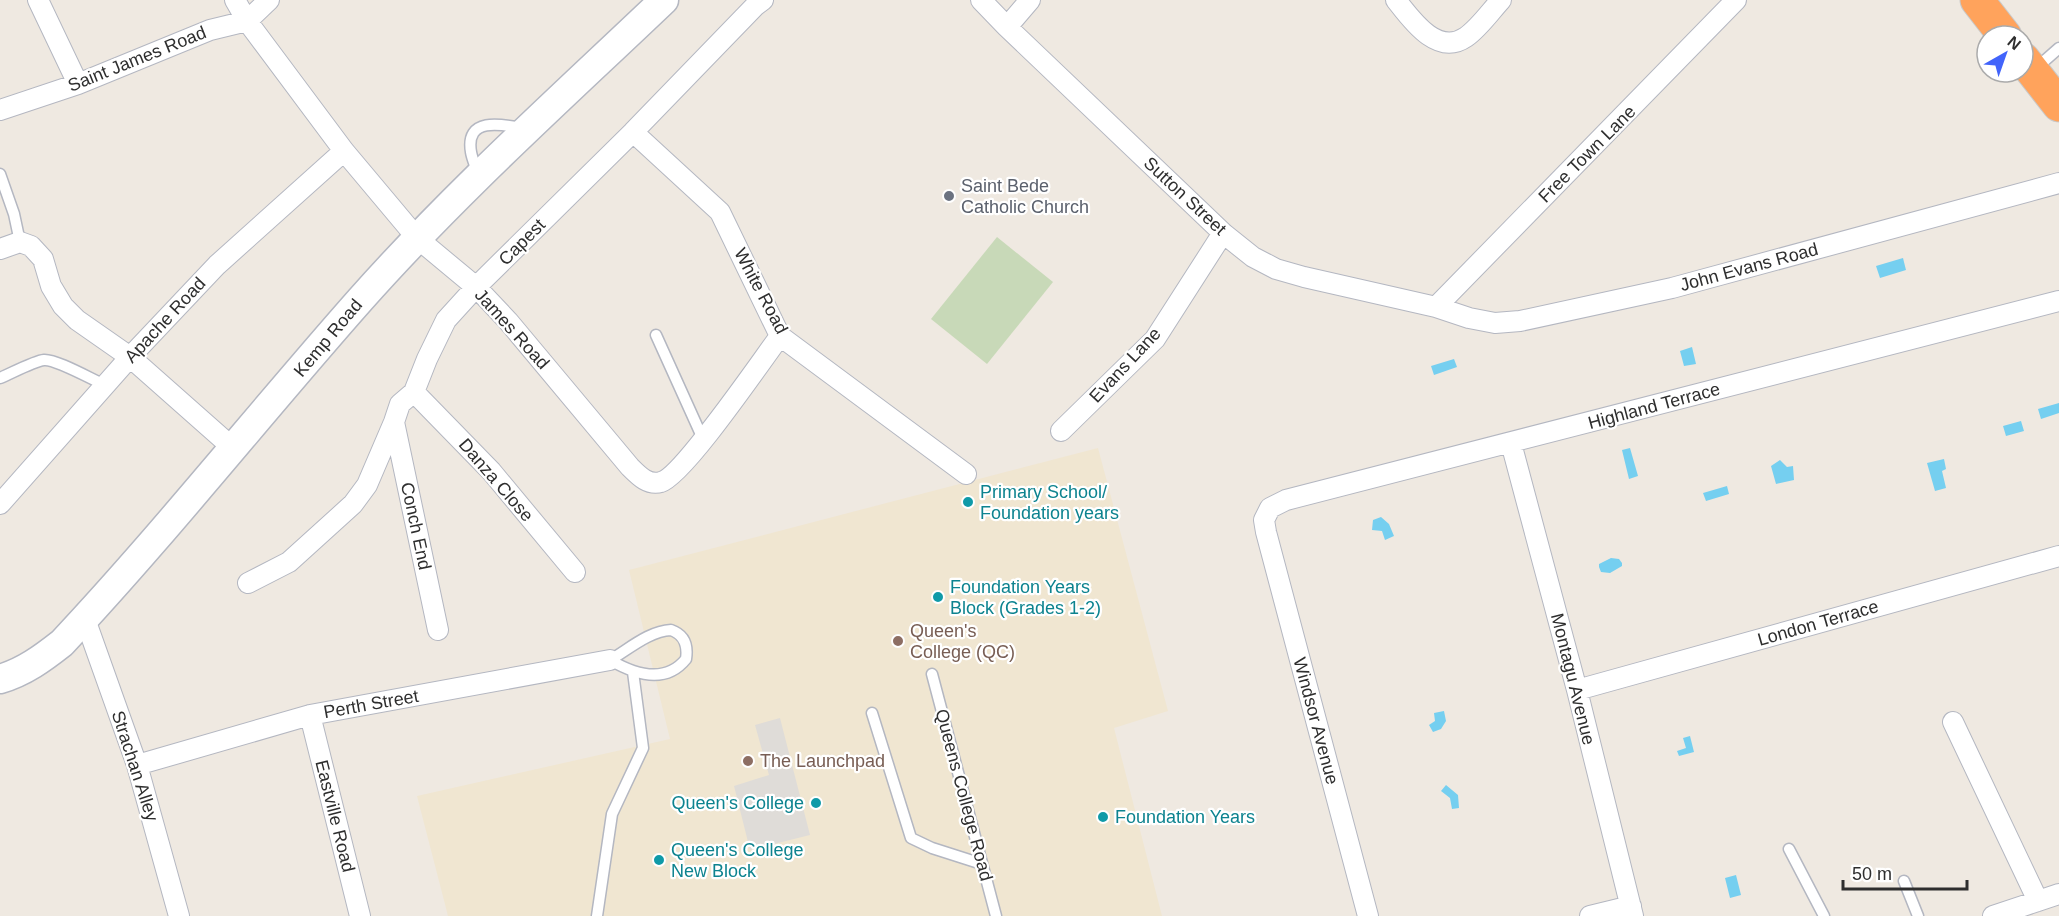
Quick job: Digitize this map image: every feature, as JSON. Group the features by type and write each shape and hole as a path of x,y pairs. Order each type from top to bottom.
{"highway":[{"path":"1977,0 1996,24"}],"street":[{"path":"38,0 78,84"},
{"name":"James Road","path":"235,0 247,21 344,151 417,238 476,287 508,321 630,467 643,479 654,483 671,477 703,440 780,336"},
{"name":"Saint James Road","path":"0,110 78,84 210,30 247,21 269,0"},
{"name":"Kemp Road","path":"0,679 42,660 62,643 234,449 360,300 417,238 479,175 664,0"},
{"name":"Capest","path":"248,583 289,562 353,504 367,485 400,404 414,392 427,358 446,320 476,287 633,132 754,6 763,0"},
{"name":"Sutton Street","path":"981,0 1223,233 1253,257 1276,269 1304,277 1436,307"},
{"path":"1007,27 1030,0"},
{"path":"1396,0 1422,31 1440,42 1460,40 1467,36 1501,0"},
{"name":"Free Town Lane","path":"1436,307 1736,0"},
{"name":"White Road","path":"633,132 720,212 780,336 966,474"},
{"name":"Apache Road","path":"0,504 130,357 217,265 344,151"},
{"name":"John Evans Road","path":"1436,307 1469,318 1495,323 1520,321 1672,288 2059,183"},
{"name":"Evans Lane","path":"1061,431 1155,339 1223,233"},
{"path":"0,249 20,242 31,246 44,259 51,286 63,306 77,320 130,357 234,449"},
{"name":"Highland Terrace","path":"1265,526 1264,520 1268,511 1280,501 2059,301"},
{"name":"Danza Close","path":"414,392 491,471 575,572"},
{"name":"Conch End","path":"394,422 438,630"},
{"name":"Montagu Avenue","path":"1511,443 1632,911"},
{"name":"Windsor Avenue","path":"1265,526 1368,916"},
{"name":"London Terrace","path":"1576,690 2059,556"},
{"name":"Strachan Alley","path":"85,619 137,765 179,916"},
{"name":"Perth Street","path":"137,765 310,715 610,660"},
{"name":"Eastville Road","path":"310,715 360,916"},
{"path":"1953,722 2038,901"},
{"path":"1993,916 2059,894"},
{"path":"1590,916 1632,911"}],"lane":[{"path":"2046,85 2059,48"},
{"path":"0,174 14,214 20,242"},
{"path":"656,335 703,440"},
{"path":"0,378 44,360 66,365 105,385"},
{"path":"671,630 678,633 687,645 686,659 678,668 651,675 633,672 610,660 662,631 671,630"},
{"path":"597,916 612,814 644,748 633,672"},
{"name":"Queens College Road","path":"932,674 996,916"},
{"path":"872,713 911,838 932,848 982,864"},
{"path":"1789,849 1824,916"},
{"path":"1904,881 1918,916"}],"shaded area":[{"name":"Queen's College (QC)","path":"1098,448 1168,711 1114,728 1162,916 448,916 417,796 670,739 629,570"},
{"path":"780,718 810,835 750,850 734,786 769,775 755,725"}],"green space":[{"path":"997,237 1053,282 987,364 931,319"}],"water":[{"path":"1903,258 1906,270 1880,278 1876,266"},
{"path":"1692,347 1696,364 1684,366 1680,351"},
{"path":"1454,359 1457,367 1434,375 1431,366"},
{"path":"2059,403 2059,413 2041,419 2038,409"},
{"path":"2021,421 2024,431 2006,436 2003,426"},
{"path":"1630,448 1638,476 1629,479 1622,450"},
{"path":"1944,459 1946,469 1942,471 1946,488 1935,491 1927,463"},
{"path":"1780,460 1787,467 1793,466 1794,480 1776,484 1771,466"},
{"path":"1727,486 1729,494 1706,501 1703,493"},
{"path":"1381,517 1389,524 1394,536 1385,540 1382,531 1372,530 1373,520"},
{"path":"1611,558 1619,559 1622,566 1610,573 1601,572 1599,564"},
{"path":"1444,711 1446,721 1441,729 1433,732 1429,725 1435,721 1434,713"},
{"path":"1690,736 1694,752 1679,756 1677,751 1686,748 1683,738"},
{"path":"1446,785 1458,795 1459,808 1452,809 1450,798 1441,791"},
{"path":"1736,875 1741,895 1730,898 1725,878"}],"place":[{"name":"Saint Bede Catholic Church","path":"949,196"},
{"name":"Primary School/ Foundation years","path":"968,502"},
{"name":"Foundation Years Block (Grades 1-2)","path":"938,597"},
{"name":"Queen's College (QC)","path":"898,641"},
{"name":"The Launchpad","path":"748,761"},
{"name":"Queen's College","path":"816,803"},
{"name":"Foundation Years","path":"1103,817"},
{"name":"Queen's College New Block","path":"659,860"}]}
